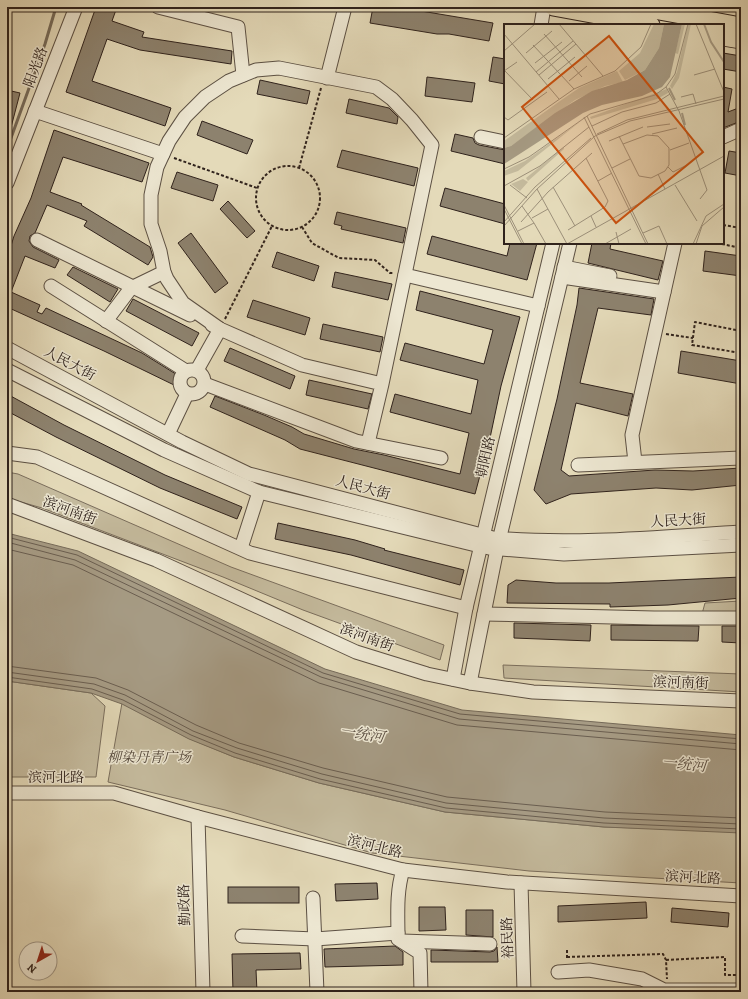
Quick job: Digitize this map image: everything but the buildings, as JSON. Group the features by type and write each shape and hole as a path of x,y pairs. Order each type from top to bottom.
{"main road":[{"path":"554,7 605,16 624,17 648,24"},
{"path":"637,7 741,26"},
{"path":"724,37 741,40"}],"street":[{"name":"阳光路","path":"7,183 76,7"},
{"path":"158,7 238,27 243,75"},
{"path":"325,78 345,7"},
{"path":"541,24 544,7"},
{"path":"185,308 164,272 160,251 151,224 151,195 157,167 168,141 185,117 205,96 229,81 256,70 279,68 376,88 392,99 412,120 432,145 382,384 368,443"},
{"path":"35,111 163,154"},
{"path":"724,137 741,129"},
{"path":"481,137 504,142"},
{"path":"37,240 133,287 185,308 220,329 302,365 382,384"},
{"name":"朝阳路","path":"453,679 466,608 553,244"},
{"path":"470,683 498,544 570,244"},
{"path":"635,462 632,435 674,244"},
{"path":"106,321 131,288 164,272"},
{"path":"563,272 665,289"},
{"path":"405,275 538,306"},
{"path":"51,286 106,321 192,370 202,374 205,379 203,389 198,393 187,394 180,385 182,374 192,370 220,329"},
{"name":"人民大街","path":"7,348 168,434 249,474 482,541"},
{"name":"人民大街","path":"7,370 164,450 260,492 482,541 564,554 741,544"},
{"path":"205,384 356,441 441,458"},
{"path":"168,434 187,394"},
{"path":"7,453 37,457 250,553 466,608"},
{"path":"578,465 741,458"},
{"path":"241,548 260,492"},
{"name":"滨河南街","path":"7,504 156,560 356,652 427,674 470,683 533,692 741,701"},
{"name":"人民大街","path":"498,544 530,541 596,540 741,532"},
{"path":"484,614 654,618 741,618"},
{"name":"滨河北路","path":"7,793 114,793 198,817 403,870 521,883 741,896"},
{"name":"勤政路","path":"198,817 203,992"},
{"path":"403,870 398,904 400,937 420,953 421,992"},
{"name":"裕民路","path":"521,883 524,992"},
{"path":"313,898 317,992"},
{"path":"242,936 315,939 400,937 490,944"},
{"path":"558,972 589,970 642,979 665,991 741,990"}],"path":[{"path":"299,168 325,78"},
{"path":"163,154 257,188"},
{"path":"287,166 299,168 310,175 317,185 320,198 314,216 302,227 287,230 272,226 264,220 258,210 256,197 257,188 265,175 275,168 287,166"},
{"path":"724,224 741,228"},
{"path":"220,329 272,226"},
{"path":"302,227 312,243 339,258 375,260 390,273 405,275"},
{"path":"722,244 741,248"},
{"path":"741,331 696,322 692,345 741,354"},
{"path":"655,332 693,338"},
{"path":"567,957 663,954 666,960 665,991"},
{"path":"666,960 725,957 725,975 741,975"}],"green space":[{"path":"7,472 18,474 231,567 444,645 440,660 303,610 223,577 42,508 7,498"},
{"path":"741,601 741,614 702,614 705,603"},
{"path":"503,665 741,674 741,692 504,678"},
{"path":"7,681 91,693 105,706 96,777 7,777"},
{"name":"柳染丹青广场","path":"122,703 188,738 234,757 319,783 445,812 604,827 741,831 741,883 529,871 372,853 225,810 108,782"}],"water":[{"name":"一统河","path":"7,533 78,551 325,669 462,710 741,735 741,833 604,827 445,812 319,783 234,757 189,739 122,704 91,693 7,681"}],"waterway":[{"path":"7,149 45,44 56,7"}]}
